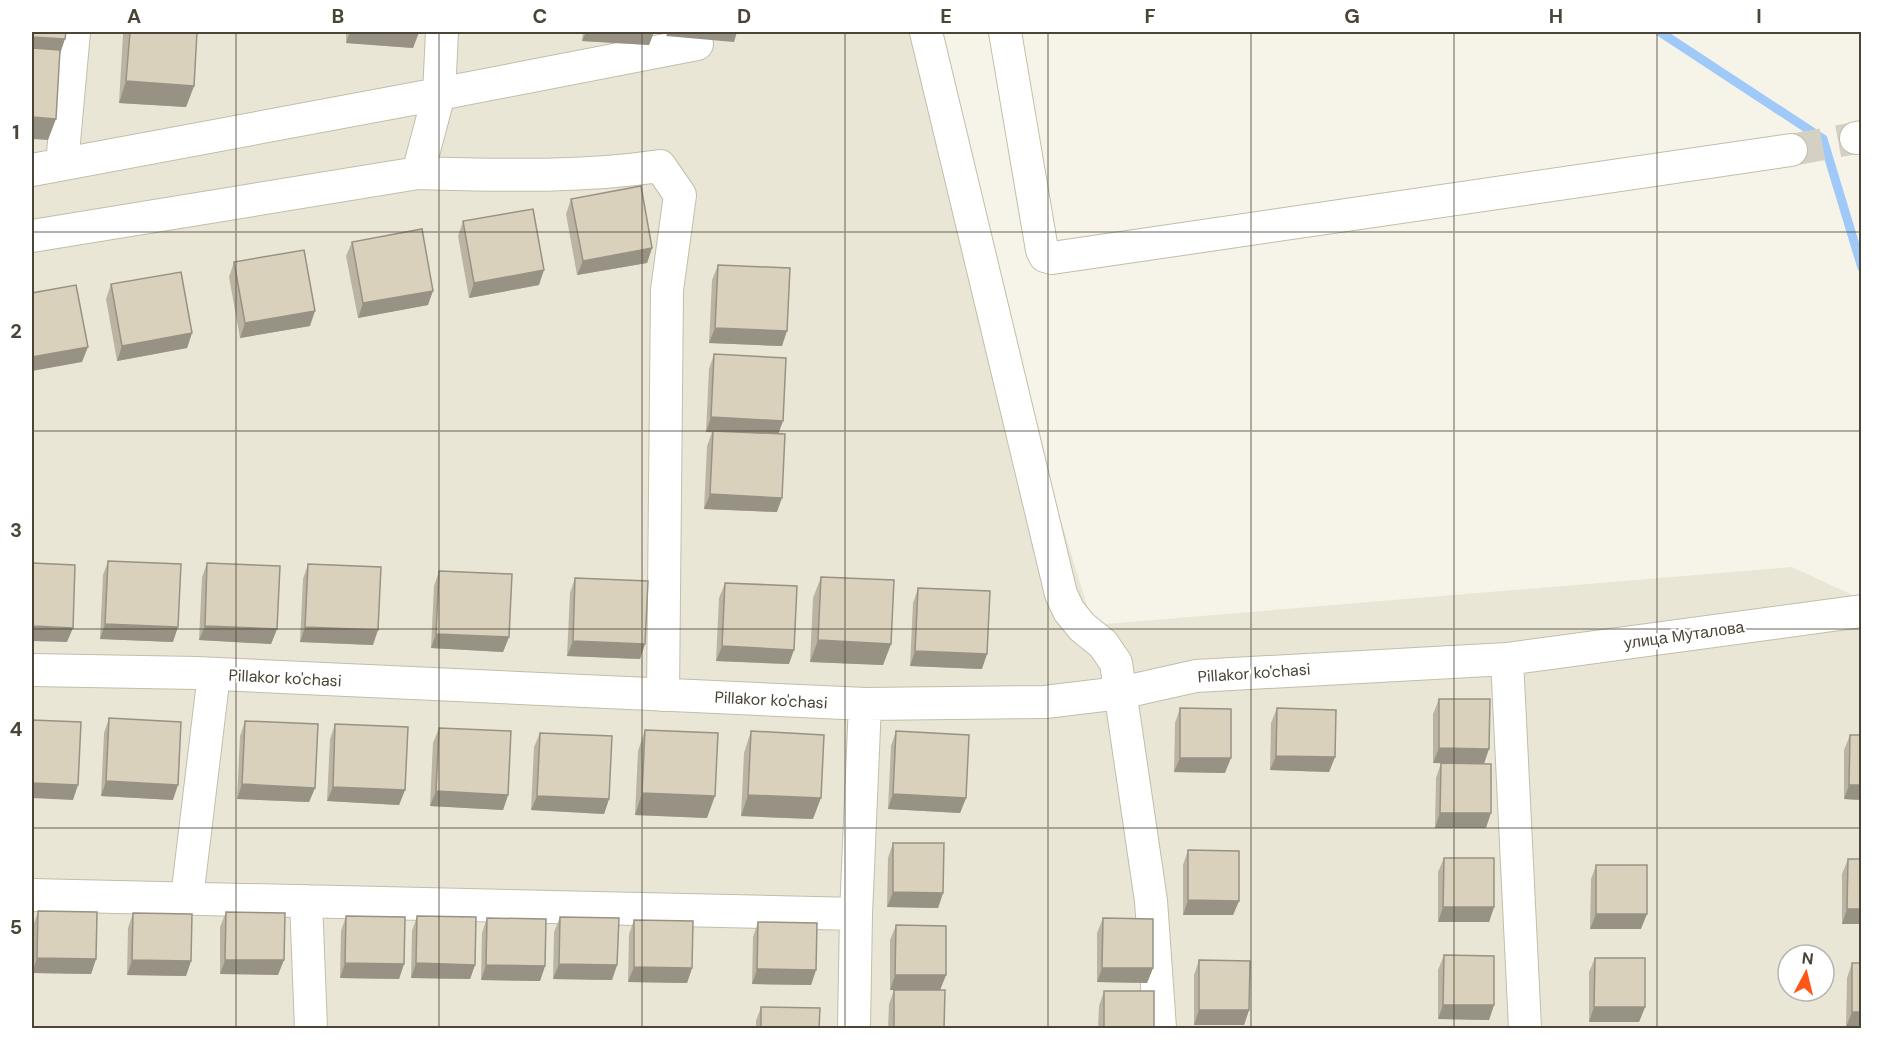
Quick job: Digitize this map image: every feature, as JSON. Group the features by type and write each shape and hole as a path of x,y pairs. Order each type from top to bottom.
{"street":[{"path":"62,164 74,32"},
{"path":"418,173 439,94 442,32"},
{"path":"926,32 1061,594 1069,611 1082,627 1103,644 1116,663 1150,902 1160,1029"},
{"path":"1005,32 1042,250 1045,256 1052,258 1791,150"},
{"path":"32,170 697,44"},
{"path":"32,236 418,173 527,176 616,172 660,166 680,195 667,290 663,695"},
{"name":"улица Муталова","path":"1508,659 1862,611"},
{"path":"1508,659 1525,1029"},
{"name":"Pillakor ko'chasi","path":"32,670 214,674 865,705 1045,702 1120,693 1196,676 1508,659"},
{"path":"187,898 214,674"},
{"path":"854,1029 856,914 865,705"},
{"path":"32,895 856,914"},
{"path":"306,901 311,1029"}],"shaded area":[{"path":"32,32 911,32 1093,625 1792,567 1861,599 1861,1028 32,1028"}],"building":[{"path":"32,32 66,32 65,39 32,37"},
{"path":"130,32 197,32 194,86 126,81"},
{"path":"32,48 60,50 56,119 32,117"},
{"path":"641,186 652,248 583,261 571,199"},
{"path":"533,209 544,270 474,283 463,221"},
{"path":"422,229 433,291 363,303 352,242"},
{"path":"304,250 315,311 245,323 234,262"},
{"path":"718,265 790,268 787,331 715,328"},
{"path":"181,272 192,333 122,346 111,284"},
{"path":"76,285 88,347 32,357 32,293"},
{"path":"714,354 786,358 783,421 711,417"},
{"path":"713,431 785,434 782,498 710,494"},
{"path":"108,561 181,564 178,627 105,624"},
{"path":"32,563 75,565 73,628 32,626"},
{"path":"207,563 280,566 277,629 205,626"},
{"path":"308,564 381,567 378,630 305,627"},
{"path":"439,571 512,574 509,637 436,634"},
{"path":"821,577 894,580 891,644 818,640"},
{"path":"575,578 648,581 645,644 573,641"},
{"path":"725,583 797,586 794,650 722,646"},
{"path":"918,588 990,591 987,654 915,651"},
{"path":"1439,699 1490,699 1489,749 1439,748"},
{"path":"1180,708 1231,709 1231,758 1180,758"},
{"path":"1277,708 1336,710 1335,757 1276,756"},
{"path":"109,718 181,722 178,785 106,781"},
{"path":"32,720 81,722 78,785 32,783"},
{"path":"245,721 318,724 315,788 242,784"},
{"path":"335,724 408,727 405,790 333,787"},
{"path":"439,728 511,731 508,795 436,791"},
{"path":"645,730 718,733 715,796 642,793"},
{"path":"751,731 824,735 821,798 748,795"},
{"path":"896,731 969,735 966,798 893,794"},
{"path":"540,733 612,736 609,799 537,796"},
{"path":"1850,735 1862,735 1862,785 1849,785"},
{"path":"1441,763 1491,764 1491,813 1440,813"},
{"path":"893,843 944,843 943,893 893,892"},
{"path":"1188,850 1239,851 1239,901 1188,900"},
{"path":"1444,858 1494,858 1494,907 1443,907"},
{"path":"1848,859 1862,859 1862,909 1847,909"},
{"path":"1596,865 1647,865 1647,914 1596,914"},
{"path":"38,911 97,912 96,959 37,958"},
{"path":"226,912 285,913 284,960 225,960"},
{"path":"133,913 192,914 191,961 132,960"},
{"path":"346,916 405,917 404,964 345,963"},
{"path":"417,916 476,917 475,965 416,963"},
{"path":"560,917 619,918 617,965 559,964"},
{"path":"487,918 546,919 545,966 486,965"},
{"path":"1103,918 1153,919 1153,968 1102,968"},
{"path":"634,920 693,921 692,968 634,967"},
{"path":"758,922 817,923 816,970 757,969"},
{"path":"896,925 946,926 946,975 895,975"},
{"path":"1444,955 1494,956 1494,1005 1443,1005"},
{"path":"1595,958 1645,958 1645,1007 1594,1007"},
{"path":"1199,960 1250,961 1249,1010 1199,1010"},
{"path":"1852,963 1862,963 1862,1012 1852,1012"},
{"path":"894,990 945,990 944,1029 894,1029"},
{"path":"1104,991 1154,991 1154,1029 1104,1029"},
{"path":"761,1007 820,1008 819,1029 761,1029"}],"waterway":[{"path":"1660,32 1823,139 1862,268"}],"tunnel":[{"path":"1791,150 1856,138"}]}
